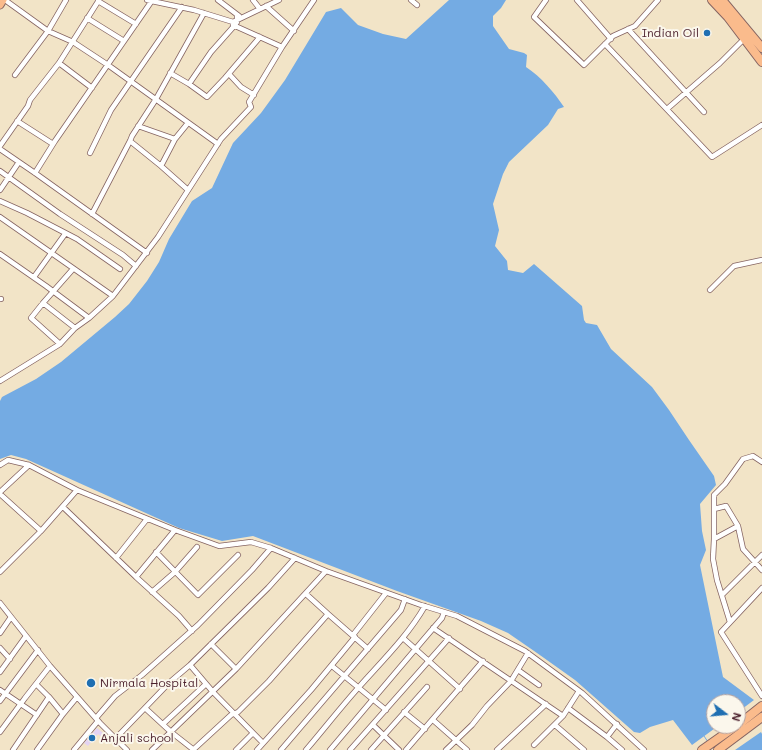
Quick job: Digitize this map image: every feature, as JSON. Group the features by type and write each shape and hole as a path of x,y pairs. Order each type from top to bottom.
{"highway":[{"path":"715,1 762,62"},
{"path":"715,1 762,48"},
{"path":"746,718 762,706"},
{"path":"720,749 762,717"},
{"path":"702,750 724,734"}],"main road":[{"path":"0,5 4,0"}],"street":[{"path":"4,0 48,31 73,42 131,80 218,144"},
{"path":"15,74 48,31 66,0"},
{"path":"0,146 28,106 30,100 59,63 98,0 136,24"},
{"path":"218,0 237,15 238,22"},
{"path":"253,0 260,9"},
{"path":"189,84 211,52 238,22 279,0"},
{"path":"0,381 60,344 76,328 90,318 114,296 158,237 221,139 251,107 249,102 282,47 314,0"},
{"path":"411,0 417,5"},
{"path":"546,0 534,17 584,65 613,36 635,26 658,0"},
{"path":"577,0 611,39"},
{"path":"35,173 53,144 136,24 149,1 167,2 226,21 238,22 260,37 282,47"},
{"path":"266,6 294,31"},
{"path":"90,153 111,110 182,7"},
{"path":"92,214 132,136 156,99 204,13"},
{"path":"88,18 124,42"},
{"path":"628,29 704,112"},
{"path":"170,73 207,97 229,74 260,37"},
{"path":"667,110 720,63 744,39"},
{"path":"605,44 712,158 762,125"},
{"path":"59,63 92,88"},
{"path":"229,74 241,87 254,95"},
{"path":"17,121 53,144"},
{"path":"161,166 175,139 188,123"},
{"path":"138,126 175,139"},
{"path":"130,141 188,190"},
{"path":"0,149 146,253"},
{"path":"0,190 19,162"},
{"path":"0,170 60,214 136,266"},
{"path":"0,201 77,239 120,269"},
{"path":"0,217 114,296"},
{"path":"34,277 65,234"},
{"path":"0,254 90,318"},
{"path":"710,290 734,266 762,260"},
{"path":"60,344 31,318 73,269"},
{"path":"43,304 76,328"},
{"path":"730,622 717,580 713,559 714,495 725,484 743,459 753,456 762,462"},
{"path":"0,465 8,460 29,465 78,490 147,519 219,546 251,542 271,548 326,571 405,600 457,616 528,653 579,691 644,750"},
{"path":"29,465 0,493 42,531"},
{"path":"0,572 42,531 78,490"},
{"path":"714,510 726,506 738,526 743,550 762,570"},
{"path":"62,507 179,616 192,631"},
{"path":"116,558 147,519"},
{"path":"714,540 738,526"},
{"path":"136,577 175,530"},
{"path":"152,592 175,572 197,548"},
{"path":"74,750 115,696 142,675 192,631 252,570 271,548"},
{"path":"156,552 198,595 238,555"},
{"path":"722,595 762,555"},
{"path":"115,739 170,682 190,665 268,588 295,558"},
{"path":"152,750 236,669 326,571"},
{"path":"761,589 721,632 762,696"},
{"path":"257,750 332,666 386,593"},
{"path":"306,594 368,649"},
{"path":"281,750 401,610 405,600"},
{"path":"0,603 50,666 115,739 127,750"},
{"path":"306,750 403,638 418,618 424,606"},
{"path":"330,750 373,698 416,650 442,618 444,612"},
{"path":"145,708 193,750 235,714 269,681 328,614"},
{"path":"0,633 11,617"},
{"path":"433,628 563,716"},
{"path":"0,672 26,636"},
{"path":"403,638 460,689"},
{"path":"350,750 430,661 448,638"},
{"path":"211,644 236,669"},
{"path":"0,648 10,659"},
{"path":"0,701 38,650"},
{"path":"446,750 472,725 487,706 511,681 528,653"},
{"path":"406,750 483,661"},
{"path":"190,665 213,692 263,743"},
{"path":"0,732 50,666"},
{"path":"332,666 386,710"},
{"path":"518,670 539,685"},
{"path":"36,684 63,714"},
{"path":"163,724 206,684"},
{"path":"371,750 427,687"},
{"path":"0,690 37,715"},
{"path":"534,744 563,716 579,691"},
{"path":"13,750 49,697"},
{"path":"37,750 77,697"},
{"path":"497,750 546,704"},
{"path":"568,708 622,750"},
{"path":"404,712 425,729"},
{"path":"433,720 467,750"},
{"path":"607,737 617,724"},
{"path":"372,725 399,750"},
{"path":"554,725 584,750"},
{"path":"236,750 253,733"}],"shaded area":[{"name":"Anjali school","path":"97,728 107,736 104,739 98,734 88,746 84,743"}],"water":[{"path":"449,0 506,0 493,16 493,26 509,49 527,55 526,67 547,85 564,107 558,109 548,125 509,162 503,174 493,204 499,230 495,246 507,261 508,270 523,273 534,264 582,306 584,320 586,323 597,325 611,349 652,387 714,476 716,485 700,504 702,531 706,550 700,565 723,677 746,694 706,694 707,734 692,745 673,720 650,727 640,733 634,732 575,680 508,633 481,621 397,591 253,536 222,541 179,528 26,459 11,455 0,459 0,401 2,397 36,379 61,362 129,304 147,281 159,262 169,239 192,201 212,188 233,143 261,113 285,80 326,12 341,8 358,25 383,34 406,39"},
{"path":"746,694 754,700 746,706"},
{"path":"761,732 762,750 735,750"}],"waterway":[{"path":"704,736 708,742"}],"place":[{"name":"Indian Oil","path":"707,33"},
{"name":"Nirmala Hospital","path":"91,683"},
{"name":"Anjali school","path":"92,738"}]}
